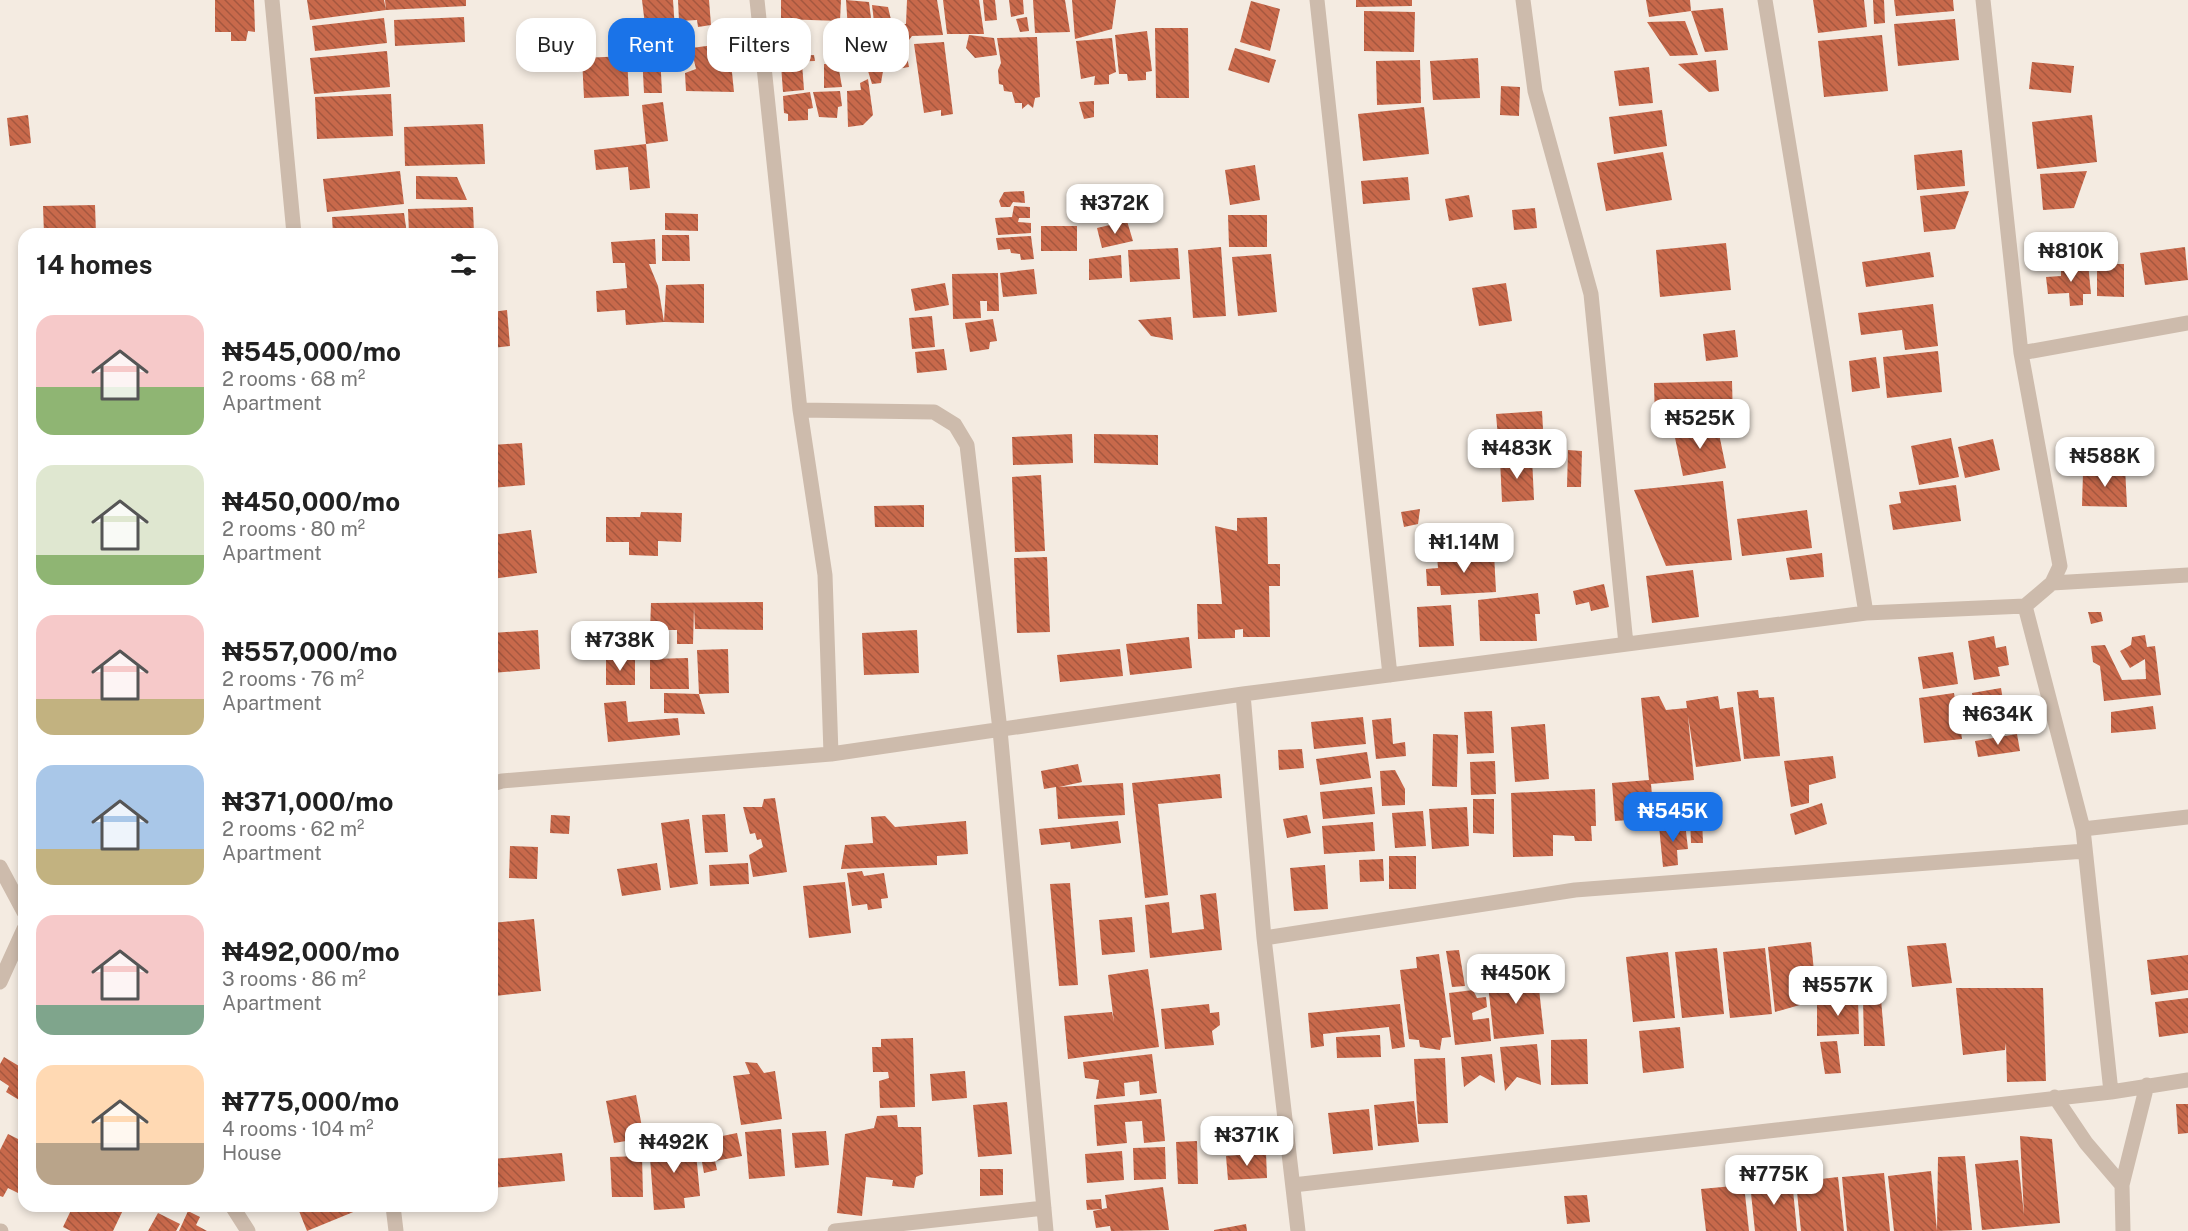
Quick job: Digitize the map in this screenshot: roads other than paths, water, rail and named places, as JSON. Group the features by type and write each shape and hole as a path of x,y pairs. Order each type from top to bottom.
{"street":[{"path":"272,0 293,228"},
{"path":"757,0 800,410 825,575 831,754"},
{"path":"1317,0 1390,675"},
{"path":"1524,0 1535,90 1590,294 1626,645"},
{"path":"1765,0 1866,613"},
{"path":"498,783 831,754 1243,694 1866,613 2025,606 2052,583 2060,566 2021,353 1983,0"},
{"path":"2021,353 2188,323"},
{"path":"800,410 934,412 955,425 967,445 1000,730 1046,1231"},
{"path":"2052,583 2188,575"},
{"path":"2025,606 2083,829 2111,1092"},
{"path":"1243,694 1264,938 1298,1231"},
{"path":"2083,829 2188,818"},
{"path":"1264,938 1575,890 2085,851"},
{"path":"0,867 18,901"},
{"path":"0,982 18,942"},
{"path":"1293,1185 2111,1092 2188,1080"},
{"path":"2123,1231 2122,1185 2146,1085"},
{"path":"2055,1097 2086,1143 2122,1185"},
{"path":"835,1231 1044,1208"},
{"path":"236,1212 248,1231"},
{"path":"394,1212 396,1231"}]}
